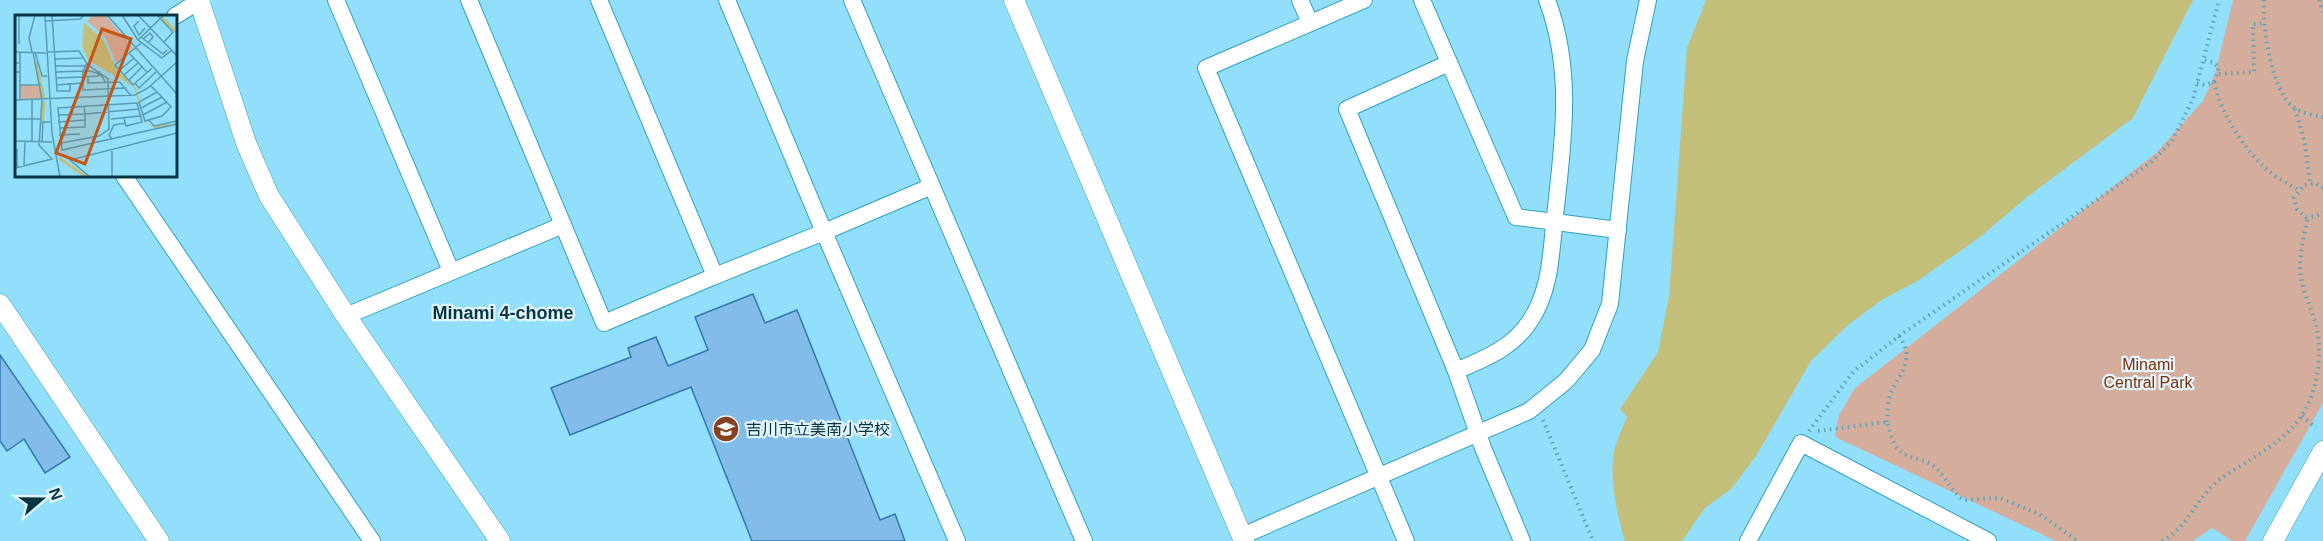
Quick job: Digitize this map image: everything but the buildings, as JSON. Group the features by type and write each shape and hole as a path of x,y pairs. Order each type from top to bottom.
{"street":[{"path":"177,15 200,0 246,143 269,196 346,316 500,541"},
{"path":"336,0 451,270"},
{"path":"469,0 604,323 932,186"},
{"path":"598,0 715,276"},
{"path":"727,0 957,541"},
{"path":"852,0 1084,541"},
{"path":"1014,0 1239,539 1529,411 1566,381 1592,350 1610,304 1635,61 1648,0"},
{"path":"1300,0 1310,23"},
{"path":"1364,0 1206,68 1406,541"},
{"path":"1422,0 1516,217 1618,230"},
{"path":"1456,371 1503,349 1530,322 1544,292 1549,274 1566,102 1561,51 1547,0"},
{"path":"1449,63 1347,109 1456,371 1478,435 1522,541"},
{"path":"125,177 372,541"},
{"path":"346,316 562,225"},
{"path":"0,304 159,541"},
{"path":"1748,541 1805,438 1988,541"},
{"path":"2273,541 2323,451"}],"path":[{"path":"1805,438 1853,372 1899,336 2150,163 2172,141 2193,99 2219,0"},
{"path":"2264,0 2264,23 2277,82 2288,102 2295,108 2323,117"},
{"path":"2319,0 2323,12"},
{"path":"2219,74 2254,72 2253,24 2264,23"},
{"path":"2197,83 2205,85 2214,82 2219,74 2219,68 2212,62 2203,60"},
{"path":"2214,82 2220,100 2239,137 2263,167 2298,190"},
{"path":"2295,108 2305,143 2310,183"},
{"path":"2310,183 2298,190 2295,204 2300,213 2308,217 2323,213"},
{"path":"2310,183 2323,188"},
{"path":"2162,541 2183,523 2216,482 2277,441 2302,416 2317,380 2320,355 2317,329 2301,278 2300,263 2308,217"},
{"path":"1899,336 1908,357 1903,374 1890,396 1887,422 1896,447 1904,454 1930,464 1951,484 1959,498 1964,500 2000,498 2039,514 2078,541"},
{"path":"2302,416 2316,428"},
{"path":"1543,419 1593,541"},
{"path":"1805,438 1887,422"}],"green space":[{"name":"Minami Central Park","path":"2233,0 2323,0 2323,403 2245,541 2232,541 2212,528 2193,541 2056,541 1835,437 1839,415 1855,388 2156,153 2203,101 2215,74"}],"shaded area":[{"path":"1706,0 2193,0 2133,118 2027,197 1980,237 1919,280 1880,301 1847,326 1811,361 1756,456 1731,489 1705,508 1682,541 1625,541 1616,507 1612,470 1615,448 1627,417 1620,409 1658,352 1669,296 1687,48"}],"place":[{"name":"吉川市立美南小学校","path":"726,429"}],"district":[{"name":"Minami 4-chome","path":"503,313"}]}
